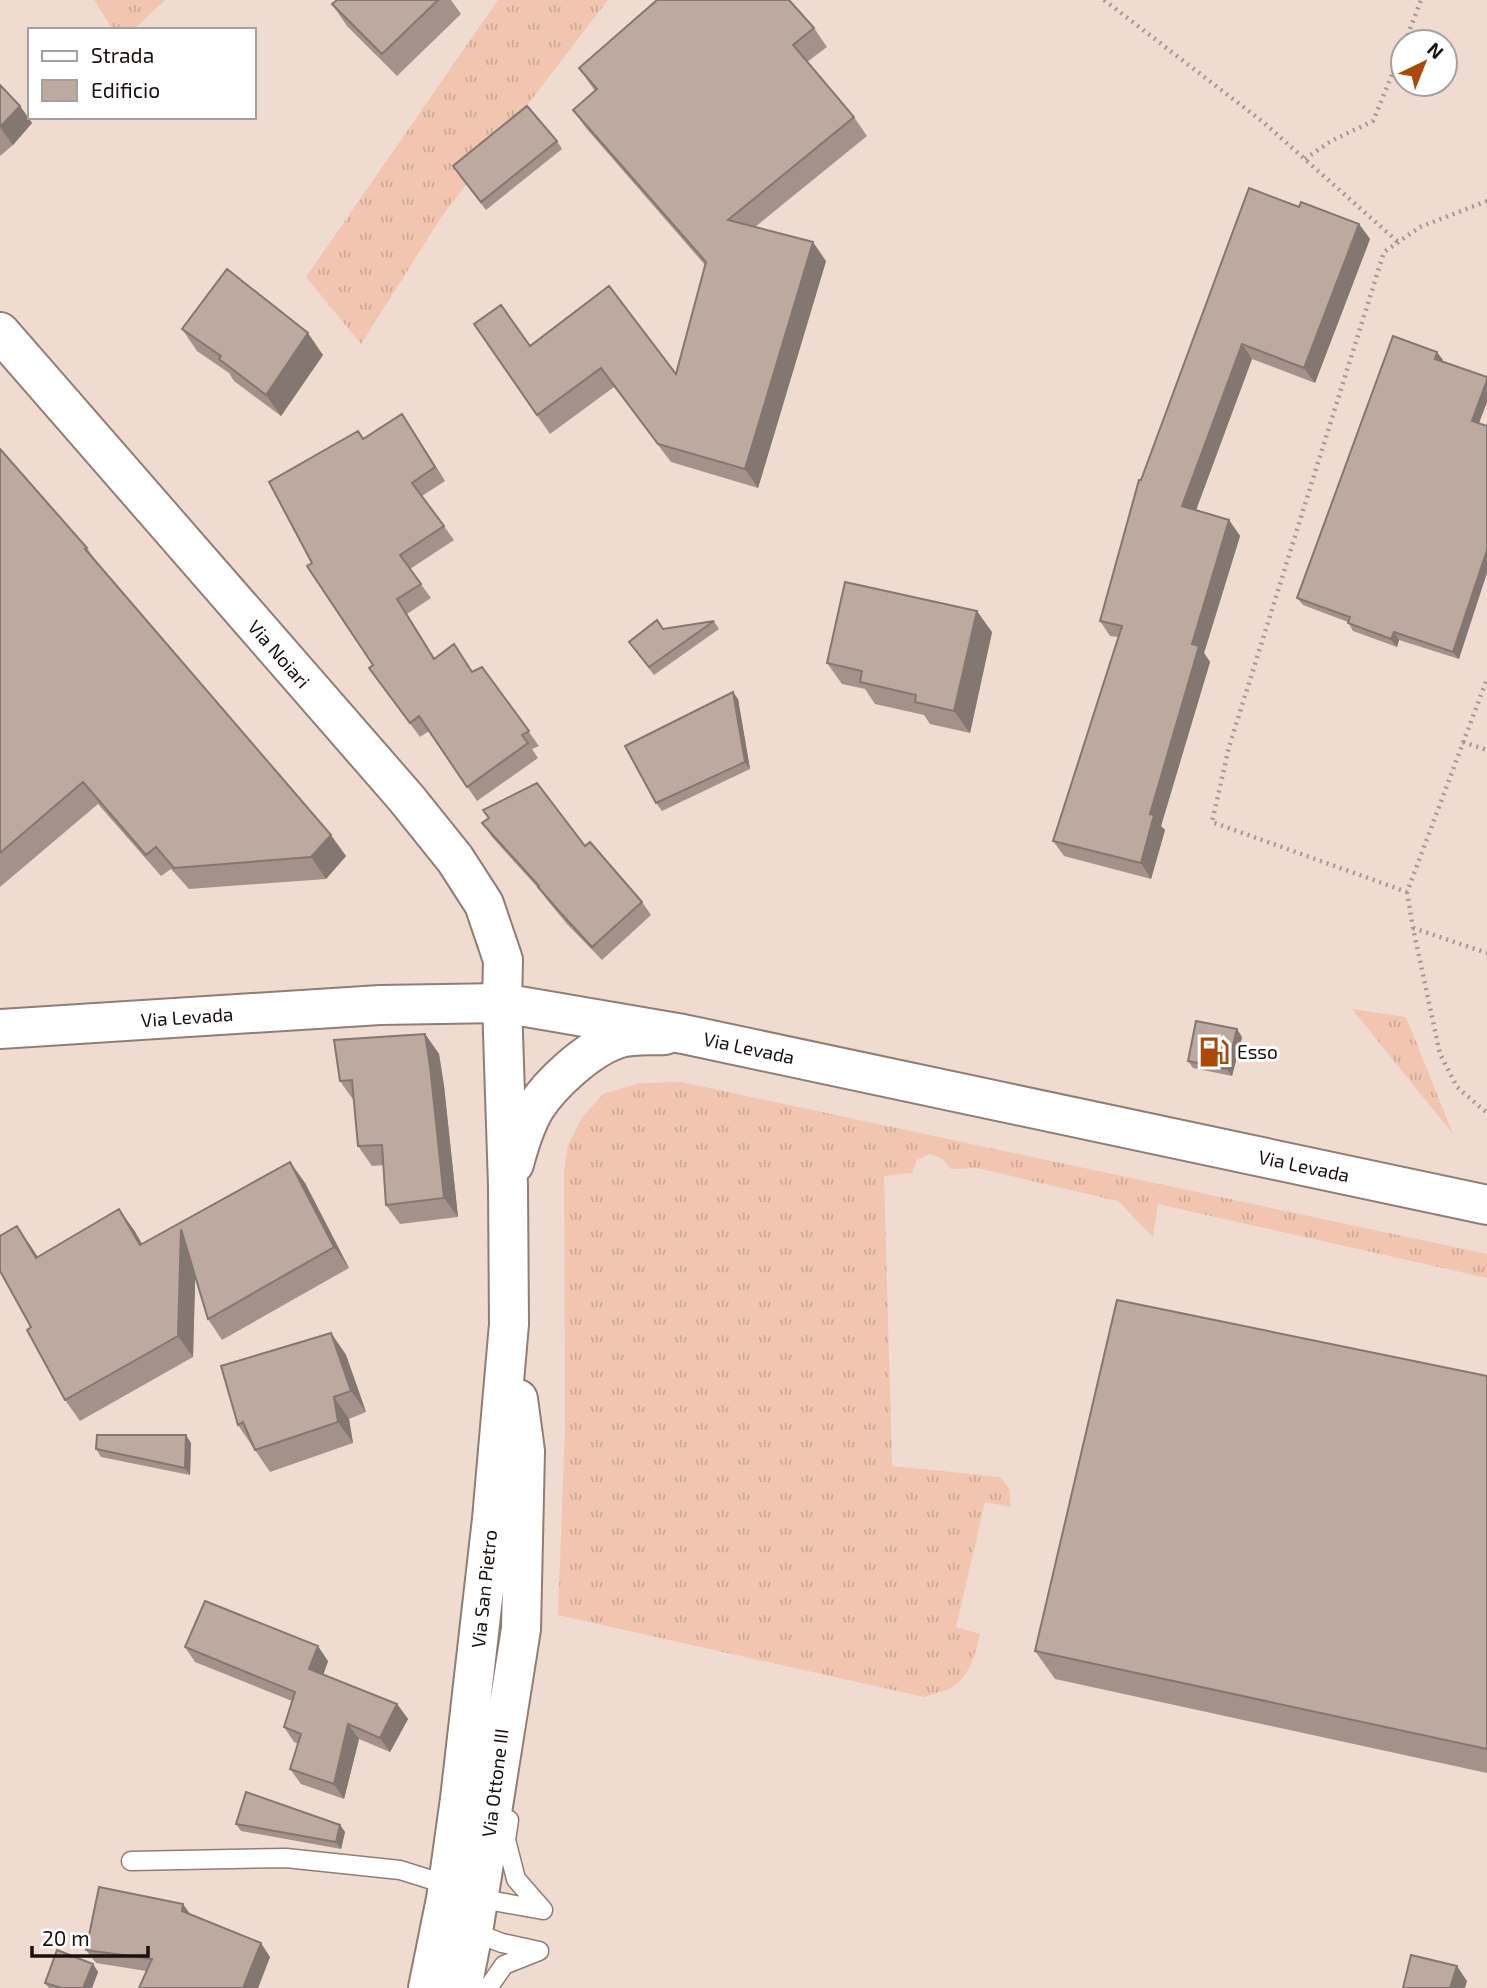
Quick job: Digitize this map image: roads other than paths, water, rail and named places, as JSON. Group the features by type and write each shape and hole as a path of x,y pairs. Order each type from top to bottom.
{"street":[{"name":"Via Noiari","path":"0,332 406,798 455,859 484,904 503,960 502,1003"},
{"name":"Via Levada","path":"0,1029 380,1004 502,1003 683,1034 1487,1205"},
{"name":"Via San Pietro","path":"428,1988 465,1905 475,1679 509,1324 509,1186 502,1003"},
{"name":"Via San Pietro","path":"509,1186 521,1140 535,1108 588,1053 618,1038 683,1034"},
{"path":"462,1988 465,1905 521,1629 525,1451 509,1324"}],"lane":[{"name":"Via Ottone III","path":"517,1761 532,1656 521,1629"},
{"name":"Via Ottone III","path":"465,1905 543,1910 516,1879 506,1840 512,1801"},
{"path":"131,1861 286,1858 400,1870 465,1905 502,1943 539,1951 504,1965 488,1988"},
{"path":"444,1988 452,1936 465,1905"}],"place":[{"name":"Esso","path":"1214,1052"}]}
